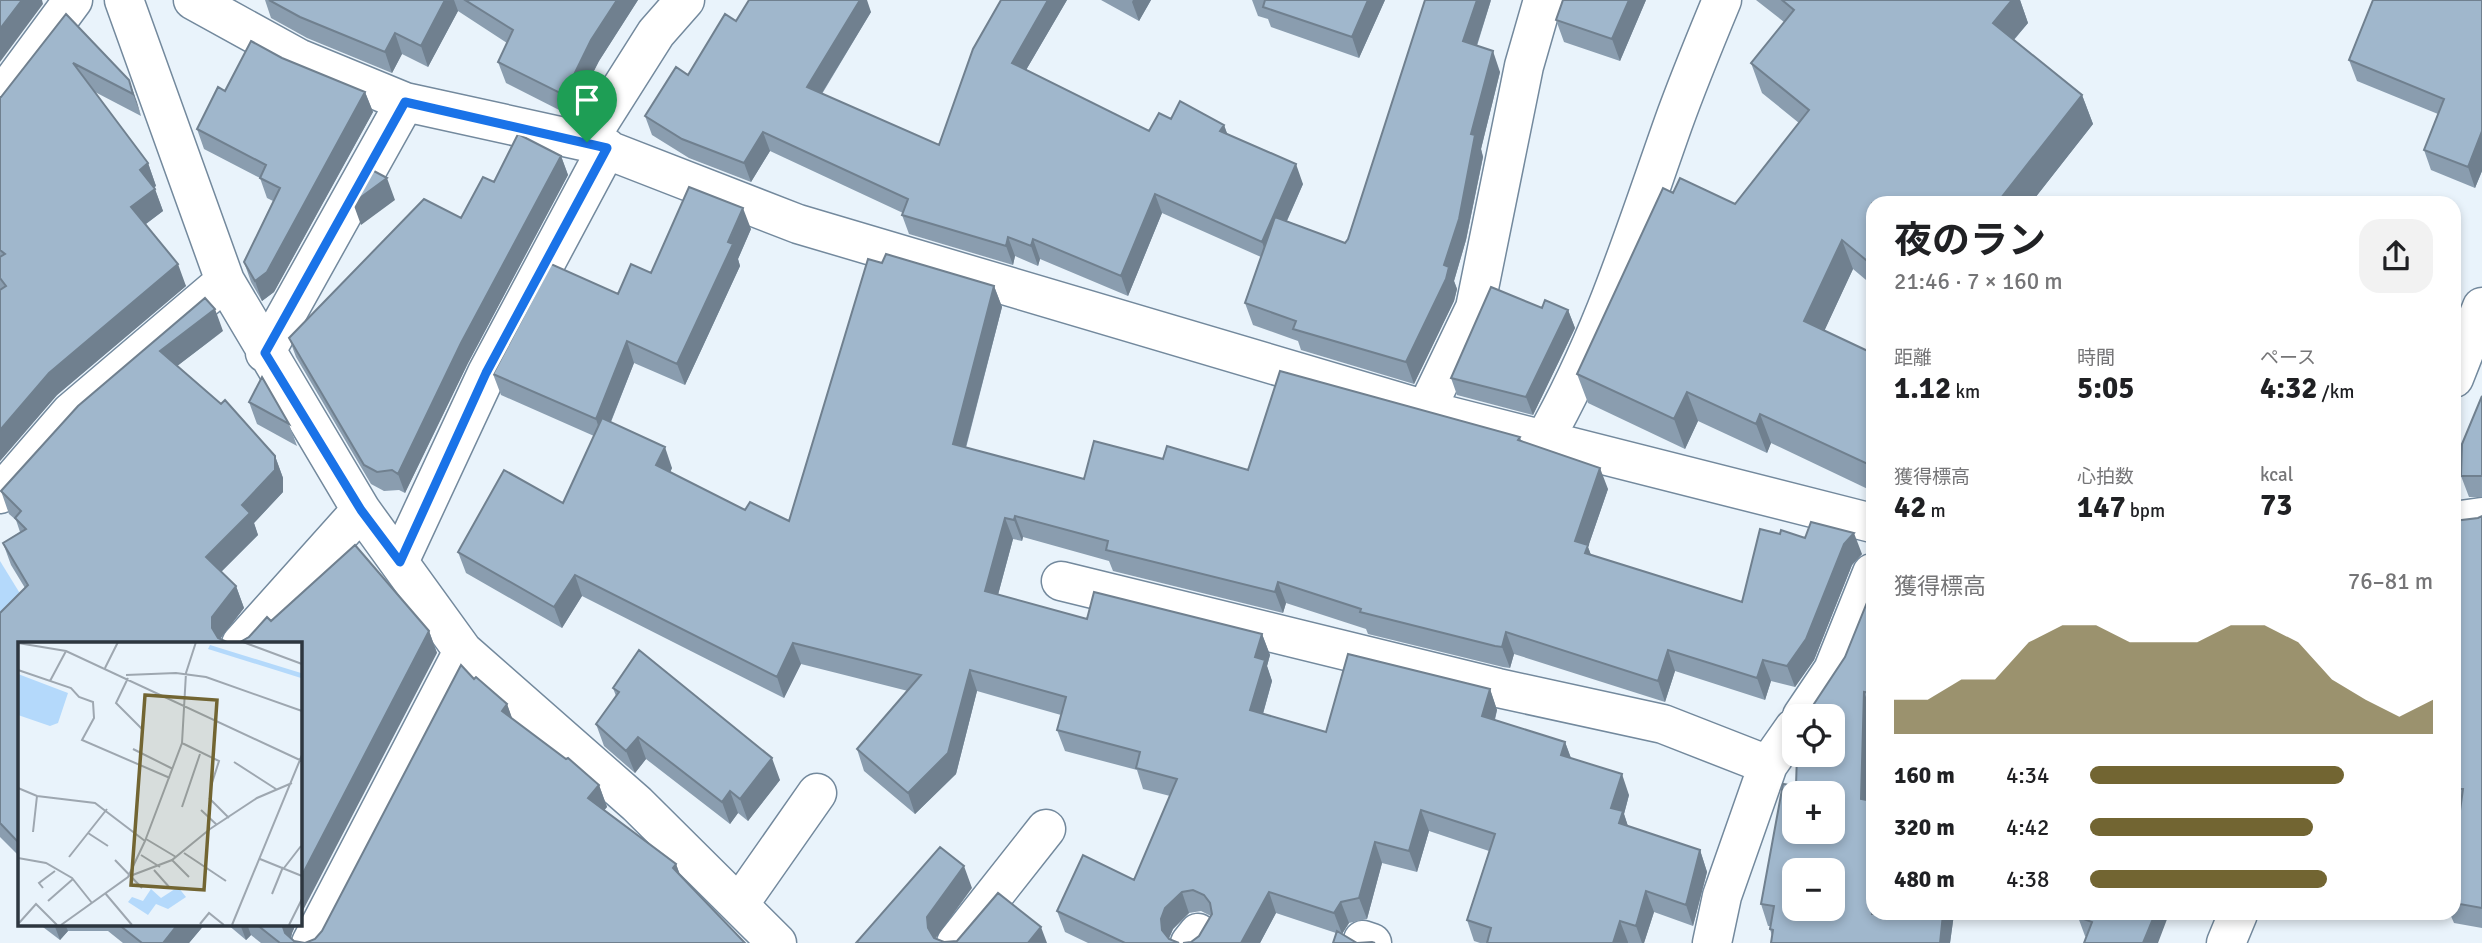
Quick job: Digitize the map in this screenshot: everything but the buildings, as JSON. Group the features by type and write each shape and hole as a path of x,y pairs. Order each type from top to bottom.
{"street":[{"path":"0,99 73,0"},
{"path":"124,0 225,281 265,353 361,510 463,651 637,804 777,943"},
{"path":"193,0 299,58 405,102 597,145 798,224 1426,410 1866,521"},
{"path":"400,562 486,373 597,145 656,33 685,0"},
{"path":"1426,410 1475,308 1524,66 1542,0"},
{"path":"1544,440 1575,384 1603,323 1674,121 1722,0"},
{"path":"265,353 405,102"},
{"path":"0,494 71,412 225,281"},
{"path":"2461,360 2482,307"},
{"path":"243,642 361,510"},
{"path":"2461,520 2482,517"},
{"path":"1061,581 1498,688 1663,723 1768,765"},
{"path":"1810,704 1833,670 1866,588"},
{"path":"311,943 463,651"},
{"path":"1712,943 1722,896 1768,765 1782,745"},
{"path":"740,904 817,793"},
{"path":"956,943 1046,829"},
{"path":"2225,943 2235,920"}],"shaded area":[{"path":"0,561 24,600 0,623"}],"route":[{"path":"405,102 587,142 607,148 486,373 400,562 361,510 265,353 405,102"}]}
